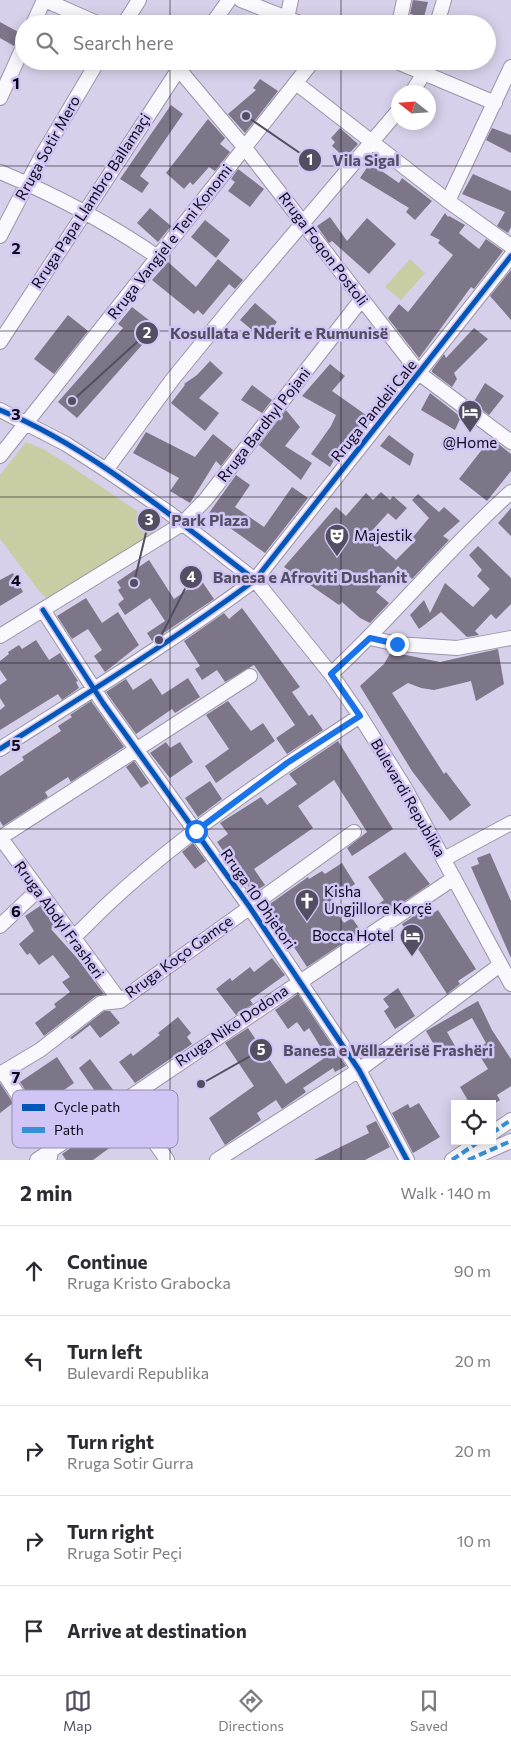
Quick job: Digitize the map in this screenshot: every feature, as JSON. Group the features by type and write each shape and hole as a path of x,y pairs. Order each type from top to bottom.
{"street":[{"path":"37,15 44,0 78,15"},
{"path":"131,15 139,0"},
{"path":"218,15 229,0"},
{"path":"242,0 280,15"},
{"path":"288,15 291,0"},
{"path":"401,15 404,0"},
{"path":"440,15 444,0"},
{"path":"0,98 15,65"},
{"path":"448,201 511,67"},
{"name":"Rruga Sotir Mero","path":"0,236 27,183 93,70"},
{"name":"Rruga Papa Llambro Ballamaçi","path":"0,342 84,214 174,70"},
{"name":"Rruga Foqon Postoli","path":"184,70 420,374 511,442"},
{"name":"Rruga Vangjel e Teni Konomi","path":"0,456 159,258 194,210 305,70"},
{"path":"416,85 424,70"},
{"path":"429,70 495,104"},
{"path":"296,83 448,201 511,246"},
{"path":"106,470 172,380 391,119"},
{"path":"0,172 27,183 159,258"},
{"name":"Rruga Pandeli Cale","path":"0,749 95,691 207,616 255,580 409,385 420,374 511,256"},
{"name":"Rruga Bardhyl Pojani","path":"0,636 182,524 206,498 361,300"},
{"name":"Bulevardi Republika","path":"0,410 28,423 106,470 182,524 255,580 331,674 360,716 405,788 511,984"},
{"path":"331,674 370,638 379,626 486,515 511,492"},
{"name":"Rruga 10 Dhjetori","path":"43,610 95,691 249,906 360,1070 407,1160"},
{"path":"370,638 397,644 457,648 511,638"},
{"path":"0,837 250,676"},
{"path":"74,937 109,903 196,831 287,763 360,716"},
{"path":"444,859 511,823"},
{"name":"Rruga Koço Gamçe","path":"2,1073 40,1050 102,1003 120,1001 354,832"},
{"name":"Rruga Abdyl Frasheri","path":"0,837 120,1001"},
{"name":"Rruga Niko Dodona","path":"138,1090 454,878"},
{"path":"0,926 38,890"},
{"path":"218,1160 360,1070 500,965"},
{"path":"2,1073 12,1090"},
{"path":"496,1130 511,1120"},
{"path":"468,1160 511,1140"},
{"path":"452,1160 474,1145"},
{"path":"159,1148 167,1160"},
{"name":"Rruga Niko Dodona","path":"37,1160 52,1155"}],"green space":[{"path":"410,259 425,273 401,300 385,287"},
{"path":"26,442 43,449 72,467 159,526 160,531 47,599 0,539 0,475"}],"building":[{"path":"413,0 428,2 425,15 410,14"},
{"path":"0,22 15,30 14,46 0,38"},
{"path":"260,79 278,91 245,133 228,114 256,90 253,88"},
{"path":"171,105 183,114 140,176 149,183 142,193 120,179"},
{"path":"208,119 225,138 220,144 230,152 215,171 209,167 193,185 190,182 184,189 166,173"},
{"path":"340,128 358,144 345,158 332,146 335,142 331,138"},
{"path":"492,128 511,135 511,153 486,140"},
{"path":"370,163 399,183 402,178 432,201 415,220 406,212 409,208 360,178"},
{"path":"238,169 264,189 250,207 228,191 235,182 231,179"},
{"path":"473,174 511,191 511,227 508,233 497,226 505,212 462,194"},
{"path":"150,208 171,226 158,242 137,223"},
{"path":"445,213 448,217 465,225 459,233 479,249 486,239 503,251 474,289 471,287 419,358 388,318 399,304 408,312 453,255 438,243 440,240 430,235"},
{"path":"330,217 347,241 367,218 396,244 369,274 332,241 329,243 317,226"},
{"path":"205,220 230,240 216,258 191,237"},
{"path":"218,259 243,280 235,289 229,284 203,315 198,310 194,314 152,280 168,262 196,287"},
{"path":"511,270 511,320 490,296"},
{"path":"255,303 277,322 263,339 240,320"},
{"path":"132,307 158,327 77,418 58,402 123,328 118,324"},
{"path":"68,315 88,331 54,374 34,359"},
{"path":"474,328 488,339 454,373 457,379 452,387 432,372 432,370 444,354 446,358"},
{"path":"210,361 223,373 199,398 219,413 205,431 171,403 184,384 197,375"},
{"path":"330,364 345,376 332,391 366,415 352,439 348,436 330,467 311,454 331,426 336,415 302,396"},
{"path":"485,383 504,396 489,415 473,403"},
{"path":"252,385 272,400 262,413 241,400"},
{"path":"430,393 461,417 455,430 421,410"},
{"path":"286,410 300,427 285,446 312,463 301,480 259,445"},
{"path":"146,432 195,457 213,434 233,450 221,466 216,461 190,503 170,491 179,478 133,453"},
{"path":"389,435 414,454 410,466 380,446"},
{"path":"491,438 511,454 511,471 487,501 459,479"},
{"path":"236,475 250,485 235,507 264,527 292,487 308,498 265,553 209,513"},
{"path":"381,492 390,500 393,496 407,508 396,520 388,513 368,535 396,560 416,540 413,537 429,518 412,500 418,494 439,512 444,507 460,521 443,536 449,540 412,579 398,566 376,592 389,603 370,623 360,618 342,602 339,605 284,567 336,507 346,516 366,493 373,500"},
{"path":"511,508 511,536 498,523"},
{"path":"478,546 511,578 511,604 496,619 491,614 475,631 479,635 467,637 441,612 419,629 410,615 424,600 430,613 445,583 473,607 490,589 477,576 482,570 469,555"},
{"path":"149,560 174,599 201,580 214,599 152,641 147,633 165,621 150,598 125,615 118,604 124,599 118,590 121,588 117,582"},
{"path":"13,573 23,592 0,606 0,580"},
{"path":"86,598 102,623 118,612 139,645 105,672 94,656 102,650 88,629 72,639 57,616"},
{"path":"242,608 300,687 292,692 309,716 312,714 323,730 287,754 276,738 295,725 254,665 225,682 217,670 202,680 195,669 200,666 184,641 224,613 229,619"},
{"path":"36,640 49,660 60,653 78,681 76,682 79,688 62,700 58,694 0,730 0,710 5,706 0,698 0,685 7,680 0,670 0,661 9,654 8,652 19,645 22,649"},
{"path":"498,649 504,684 476,701 471,681 434,690 408,683 392,693 444,774 446,772 471,805 450,821 412,771 360,686 384,664 391,652 440,662"},
{"path":"151,678 162,695 188,678 200,697 175,713 172,709 136,734 106,692 126,679 133,690"},
{"path":"91,701 124,747 71,782 68,777 45,792 48,797 3,826 0,821 0,776 24,760 22,757 61,731 58,726 72,717 70,715"},
{"path":"228,701 251,731 263,723 275,741 216,783 205,766 229,749 206,715"},
{"path":"338,741 393,829 352,856 347,848 367,832 334,780 298,806 313,828 254,869 265,885 253,893 217,842 228,834 220,823 261,797 267,805 297,784 289,774"},
{"path":"166,742 170,748 180,742 193,762 170,778 150,753"},
{"path":"134,761 149,783 141,788 126,767"},
{"path":"210,781 222,799 198,817 185,798"},
{"path":"193,843 206,861 195,869 182,852"},
{"path":"405,852 430,884 383,916 376,906 384,900 368,877"},
{"path":"490,853 511,901 511,958 471,867 479,864 477,858"},
{"name":"Kisha Ungjillore Korçë","path":"342,863 355,884 329,902 344,923 352,918 361,931 307,967 267,906 308,877 309,879 322,871 325,874"},
{"path":"40,906 55,926 51,929 77,958 104,994 96,996 44,1036 35,1023 56,1007 54,1004 70,992 62,982 70,977 53,955 39,965 30,953 27,955 19,944 34,931 25,916"},
{"path":"426,908 430,915 438,910 476,969 458,981 460,984 447,994 402,924"},
{"path":"272,958 285,975 250,1000 253,1004 236,1015 216,989 230,978 232,981 250,967 254,972"},
{"path":"398,988 415,1016 395,1029 384,1011 389,1007 383,999"},
{"path":"298,994 346,1066 335,1072 333,1068 303,1088 306,1092 282,1109 276,1100 257,1113 261,1120 225,1145 209,1118 254,1086 225,1043 248,1028 286,1084 323,1059 320,1054 323,1051 309,1028 304,1032 297,1022 288,1029 275,1010"},
{"path":"478,1001 492,1030 511,1059 511,1086 497,1095 500,1100 496,1103 496,1100 468,1100 460,1087 488,1069 476,1050 486,1043 472,1018 447,1032 455,1046 440,1055 426,1031"},
{"path":"104,1011 110,1011 120,1023 100,1038 90,1025 72,1039 70,1038"},
{"path":"178,1017 191,1033 187,1037 192,1044 135,1083 119,1062 131,1053 133,1056 160,1035 158,1033"},
{"path":"57,1057 74,1083 64,1090 25,1090 20,1082"},
{"path":"90,1059 113,1090 94,1090 79,1068"},
{"path":"0,1083 12,1104 0,1113"},
{"path":"419,1103 440,1137 413,1153 392,1113 408,1104 410,1108"},
{"path":"376,1121 390,1147 365,1160 314,1160 369,1133 366,1126"},
{"path":"71,1148 110,1148 93,1160 66,1160 62,1154"}],"marked path":[{"path":"496,1130 511,1120"},
{"path":"468,1160 511,1141"},
{"path":"452,1160 474,1145"}],"cycle path":[{"path":"0,749 161,646 255,580 511,256"},
{"path":"0,410 34,426 100,464 164,510 255,580"},
{"path":"43,610 103,703 249,906 359,1070 407,1160"}],"place":[{"name":"Vila Sigal","path":"246,116"},
{"name":"Kosullata e Nderit e Rumunisë","path":"72,401"},
{"name":"@Home","path":"470,433"},
{"name":"Majestik","path":"337,557"},
{"name":"Park Plaza","path":"134,583"},
{"name":"Banesa e Afroviti Dushanit","path":"159,640"},
{"name":"Kisha Ungjillore Korçë","path":"307,922"},
{"name":"Bocca Hotel","path":"412,957"},
{"name":"Banesa e Vëllazërisë Frashëri","path":"201,1084"}],"route":[{"path":"196,831 287,763 360,716 331,674 370,638 397,644"}]}
